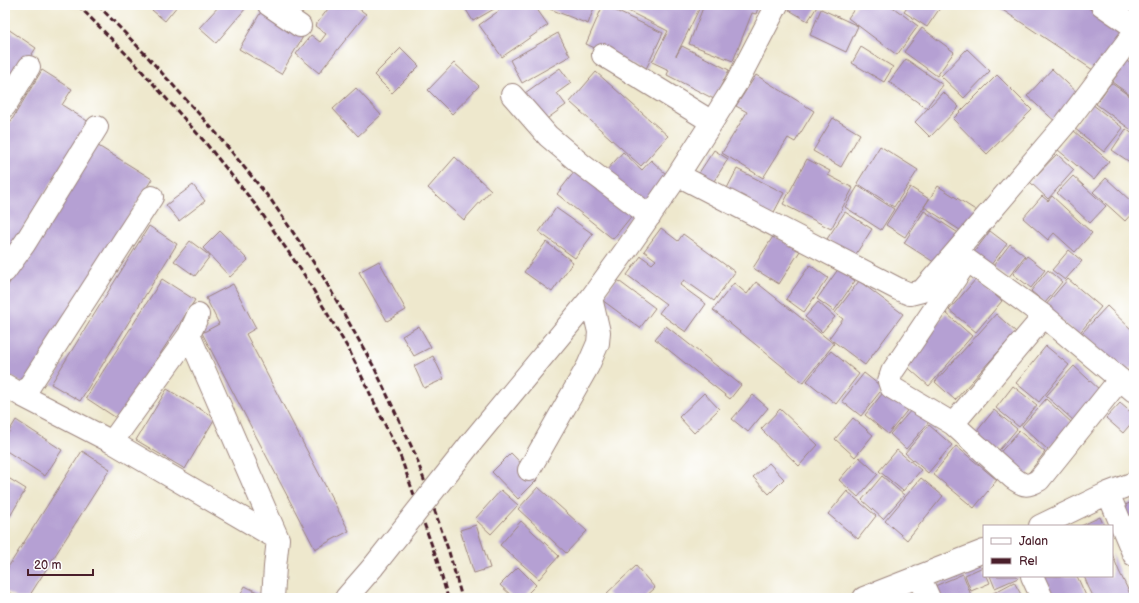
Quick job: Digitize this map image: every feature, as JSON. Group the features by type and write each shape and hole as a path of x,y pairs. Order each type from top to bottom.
{"street":[{"path":"269,5 300,26"},
{"path":"354,595 373,567 471,443 591,298 650,216 737,82 777,5"},
{"path":"1102,5 1134,27"},
{"path":"962,256 1044,316 1127,385 1039,480 1031,485 1023,484 1013,478 952,424 891,387 889,381 892,372 962,256 1134,33"},
{"path":"602,55 712,122"},
{"path":"5,106 29,67"},
{"path":"512,95 548,136 581,164 650,216"},
{"path":"5,271 98,127"},
{"path":"678,175 910,294 922,291 962,256"},
{"path":"152,197 14,391 112,442 278,539"},
{"path":"529,470 588,366 598,344 599,332 591,298"},
{"path":"112,442 189,335 198,315"},
{"path":"952,424 1044,316"},
{"path":"189,335 278,539 274,567 273,598"},
{"path":"1042,525 1108,493 1134,483"},
{"path":"1108,493 1134,555"},
{"path":"864,598 983,551"},
{"path":"919,576 929,598"},
{"path":"1032,577 1042,598"}],"building":[{"path":"146,5 178,5 165,21"},
{"path":"220,5 243,5 246,8 216,43 199,28"},
{"path":"331,5 354,5 366,14 319,73 296,54 311,35 320,42 326,34 315,26"},
{"path":"463,5 501,5 473,21"},
{"path":"507,5 534,5 548,25 502,57 479,25"},
{"path":"552,5 595,5 588,24 550,9"},
{"path":"603,5 663,33 645,71 586,44"},
{"path":"616,5 701,5 676,56 682,46 729,70 714,99 667,75 669,70 652,62 668,31"},
{"path":"704,5 759,5 756,14 752,13 733,61 689,44"},
{"path":"792,5 818,5 808,21 789,10"},
{"path":"857,5 890,5 918,26 897,55 848,18"},
{"path":"909,5 936,5 940,8 927,27 904,12"},
{"path":"995,5 1084,5 1126,33 1099,74"},
{"path":"821,9 858,26 846,52 810,35"},
{"path":"262,10 304,35 281,74 239,49"},
{"path":"922,28 954,52 937,76 904,52"},
{"path":"8,29 36,48 5,95 5,33"},
{"path":"558,33 570,56 522,83 510,60"},
{"path":"861,47 893,67 884,82 852,63"},
{"path":"401,48 419,66 392,93 374,75"},
{"path":"967,49 990,71 964,98 941,76"},
{"path":"906,59 943,85 926,108 889,82"},
{"path":"1127,61 1134,67 1134,98 1112,82"},
{"path":"454,63 479,86 452,114 428,90"},
{"path":"560,68 571,83 557,93 566,105 544,121 525,93"},
{"path":"1052,69 1082,97 1058,124 1027,96"},
{"path":"42,70 72,89 62,105 89,122 5,258 5,131"},
{"path":"596,72 668,136 641,166 570,102"},
{"path":"756,75 814,111 795,142 788,138 763,178 722,153 747,112 736,106"},
{"path":"997,75 1032,110 987,154 953,119"},
{"path":"1111,83 1134,99 1134,132 1096,104"},
{"path":"356,88 381,115 358,136 333,109"},
{"path":"943,92 959,107 930,137 915,122"},
{"path":"1092,104 1123,128 1104,152 1074,128"},
{"path":"833,118 860,134 841,167 813,151"},
{"path":"1126,129 1134,135 1134,165 1112,150"},
{"path":"1074,131 1109,161 1094,180 1058,150"},
{"path":"95,144 152,179 25,385 5,373 5,290"},
{"path":"880,146 918,170 894,207 857,183"},
{"path":"714,150 728,159 709,189 695,179"},
{"path":"623,152 642,170 651,160 669,177 643,206 605,172"},
{"path":"1057,154 1074,170 1048,199 1030,182"},
{"path":"455,157 491,190 464,220 428,188"},
{"path":"807,159 830,171 828,175 853,188 831,229 783,204"},
{"path":"578,167 634,213 613,239 557,194"},
{"path":"737,169 784,193 771,218 724,194"},
{"path":"1073,176 1106,206 1090,223 1057,193"},
{"path":"1106,178 1134,204 1134,211 1125,221 1093,192"},
{"path":"193,185 205,201 179,221 166,205"},
{"path":"858,186 894,209 881,230 845,207"},
{"path":"938,186 977,211 963,232 924,207"},
{"path":"910,187 929,199 905,237 886,225"},
{"path":"1042,196 1048,201 1052,196 1092,233 1075,252 1054,233 1048,240 1023,218"},
{"path":"556,208 593,234 575,258 539,232"},
{"path":"924,211 960,234 940,266 904,243"},
{"path":"845,212 872,229 854,257 827,239"},
{"path":"149,226 177,244 80,401 51,384"},
{"path":"661,228 678,241 683,234 735,272 714,301 684,280 680,285 706,304 686,332 659,313 666,304 627,275 641,256 652,264 656,260 644,251"},
{"path":"220,231 248,260 230,277 203,248"},
{"path":"990,231 1007,244 987,270 971,256"},
{"path":"774,235 800,251 779,284 753,268"},
{"path":"190,241 210,256 195,276 174,261"},
{"path":"546,242 573,262 552,292 524,272"},
{"path":"1010,244 1025,256 1008,278 993,266"},
{"path":"1069,250 1082,261 1065,280 1052,270"},
{"path":"1027,256 1045,270 1031,288 1013,274"},
{"path":"379,261 406,310 387,321 359,272"},
{"path":"810,265 828,278 804,312 786,299"},
{"path":"839,268 855,281 834,311 817,299"},
{"path":"1048,270 1062,282 1045,303 1031,291"},
{"path":"162,279 195,300 118,419 86,398"},
{"path":"616,279 655,308 640,328 602,300"},
{"path":"976,279 1002,301 976,332 949,310"},
{"path":"1068,279 1101,307 1078,335 1045,306"},
{"path":"859,281 903,314 865,365 829,338 843,319 835,313"},
{"path":"756,282 834,344 803,383 713,310 734,283 747,294"},
{"path":"233,284 256,328 246,334 349,531 315,549 202,333 219,324 206,298"},
{"path":"818,302 835,317 822,332 805,317"},
{"path":"1107,306 1134,332 1134,365 1125,374 1081,334"},
{"path":"946,313 972,336 929,386 903,363"},
{"path":"996,314 1016,332 955,400 935,382"},
{"path":"419,326 431,347 414,356 402,336"},
{"path":"666,326 741,385 730,399 655,339"},
{"path":"1046,346 1069,365 1039,402 1016,383"},
{"path":"831,351 859,374 836,404 807,381"},
{"path":"433,356 444,379 424,388 414,366"},
{"path":"1074,366 1101,391 1074,421 1046,396"},
{"path":"864,373 883,388 861,416 842,401"},
{"path":"1013,386 1037,405 1019,427 996,408"},
{"path":"887,388 910,407 888,434 865,415"},
{"path":"167,389 215,418 185,469 136,440"},
{"path":"704,393 719,409 694,433 679,417"},
{"path":"753,395 768,408 748,432 732,419"},
{"path":"1046,399 1072,423 1048,450 1022,426"},
{"path":"1120,403 1134,415 1134,420 1123,433 1106,418"},
{"path":"913,408 929,422 906,449 890,434"},
{"path":"780,409 818,445 799,466 761,429"},
{"path":"994,410 1017,429 995,455 973,436"},
{"path":"853,418 873,435 855,457 835,439"},
{"path":"16,420 62,450 45,476 5,450 5,438"},
{"path":"929,425 952,445 928,473 905,453"},
{"path":"1019,431 1045,452 1023,480 996,457"},
{"path":"956,446 997,480 974,508 933,474"},
{"path":"897,450 921,470 903,491 879,471"},
{"path":"82,451 110,469 28,598 17,598 5,590 5,572"},
{"path":"511,453 537,480 518,499 492,472"},
{"path":"859,457 878,474 858,497 839,480"},
{"path":"769,463 784,479 769,494 753,477"},
{"path":"5,476 26,489 9,518 5,515"},
{"path":"882,476 904,495 883,519 862,500"},
{"path":"921,478 943,496 907,540 885,521"},
{"path":"538,487 587,531 566,553 518,509"},
{"path":"501,490 518,505 491,534 475,519"},
{"path":"847,491 876,516 858,539 828,514"},
{"path":"1134,501 1134,517 1128,520 1121,507"},
{"path":"1100,517 1104,525 1083,525"},
{"path":"521,521 559,556 539,579 500,545"},
{"path":"476,525 490,568 474,573 460,530"},
{"path":"1113,556 1132,598 1094,598 1084,577 1113,577"},
{"path":"636,566 655,588 644,598 612,598 607,593"},
{"path":"518,567 536,585 523,598 514,598 500,585"},
{"path":"983,567 983,577 987,577 990,583 971,591 965,575"},
{"path":"963,574 972,598 939,598 935,586"},
{"path":"990,577 1018,578 995,588"},
{"path":"1039,577 1077,577 1087,598 1049,598"},
{"path":"1014,582 1023,598 984,598"},
{"path":"245,586 265,596 264,598 239,598"}],"railway":[{"path":"78,5 132,60 204,141 258,208 305,276 349,350 401,458 437,560 448,598"},
{"path":"98,5 144,53 217,134 271,200 322,275 374,367 415,454 449,552 462,598"}]}
